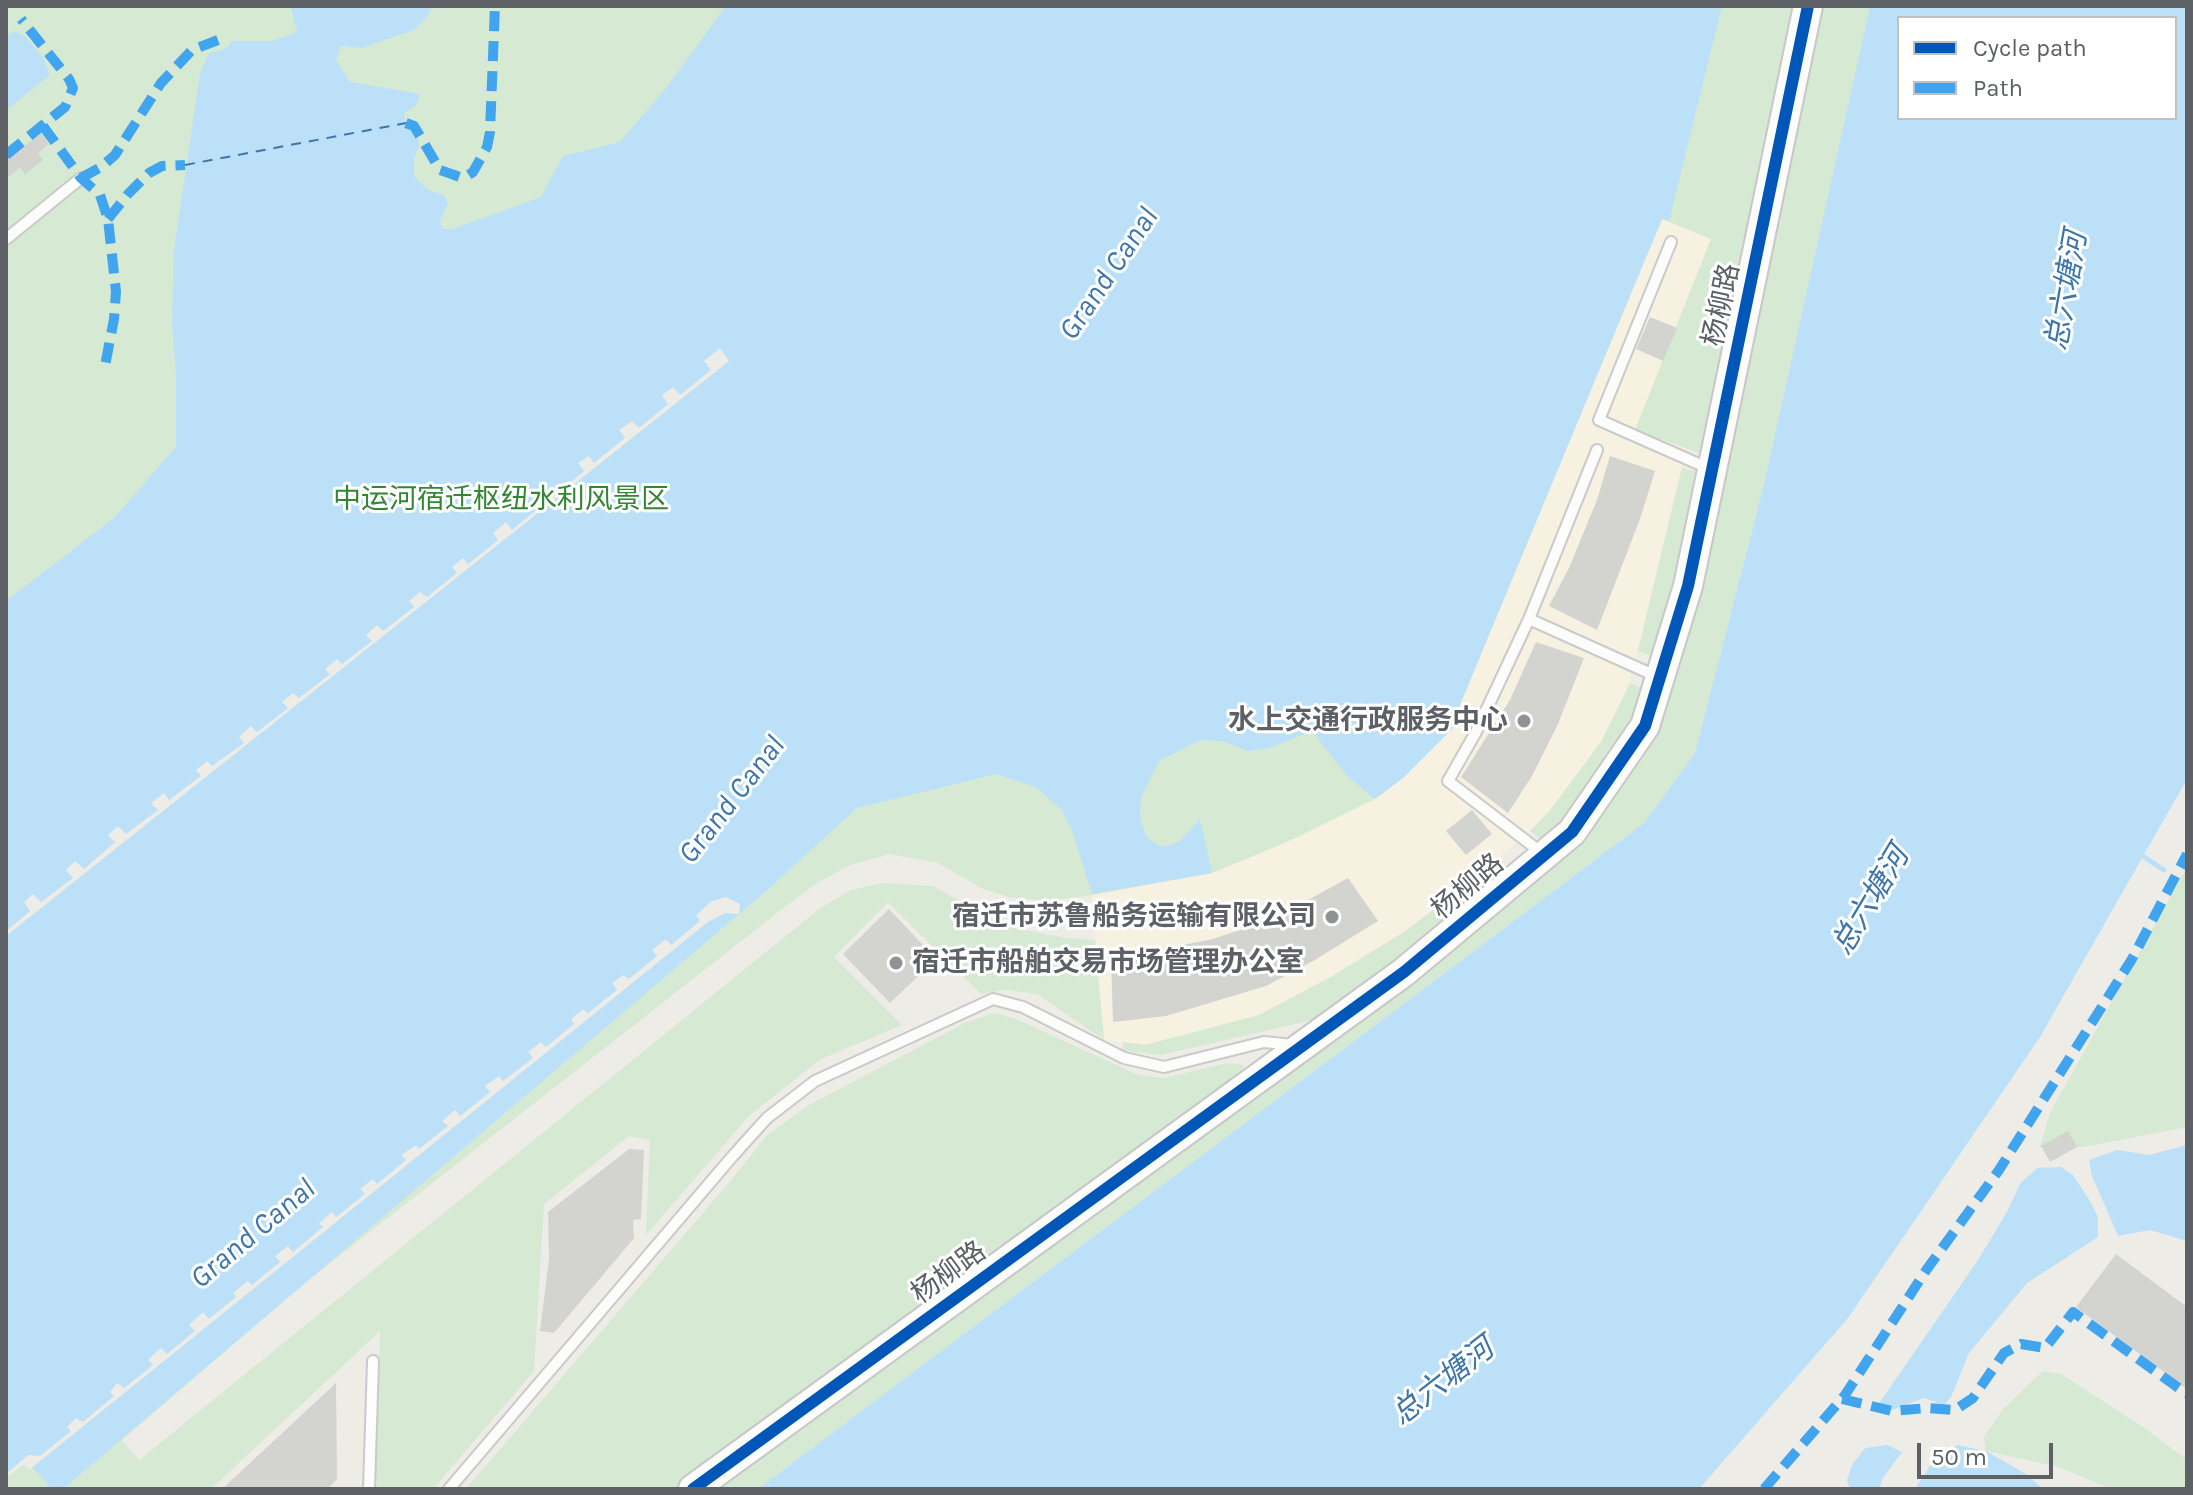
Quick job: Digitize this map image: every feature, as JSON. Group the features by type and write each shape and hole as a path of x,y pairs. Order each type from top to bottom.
{"street":[{"name":"杨柳路","path":"693,1489 1404,972 1572,832 1645,726 1688,586 1808,6"}],"lane":[{"path":"6,239 81,178"},
{"path":"1671,242 1599,420 1712,469"},
{"path":"1544,855 1448,781 1482,719 1529,619 1597,450"},
{"path":"1529,619 1660,677"},
{"path":"449,1489 731,1158 767,1118 815,1081 993,999 1023,1007 1124,1058 1164,1067 1264,1042 1303,1046"},
{"path":"369,1489 373,1361"}],"shaded area":[{"path":"1662,219 1711,239 1636,429 1686,449 1628,690 1601,742 1548,813 1530,831 1474,879 1404,932 1330,977 1259,1015 1145,1045 1104,1040 1092,894 1212,873 1289,841 1386,792 1458,723 1454,719"}],"green space":[{"name":"中运河宿迁枢纽水利风景区","path":"6,6 1800,6 1707,456 1635,430 1711,239 1662,219 1454,719 1458,723 1404,777 1375,799 1289,841 1212,873 1086,896 1048,901 1010,897 983,889 938,863 890,854 850,865 817,883 786,906 301,1286 122,1440 139,1460 819,909 851,890 883,883 933,886 1004,926 1066,938 1095,940 1104,1040 1037,994 1005,990 981,994 888,902 834,957 902,1025 821,1059 749,1116 646,1235 650,1140 629,1136 544,1204 534,1371 433,1489 375,1489 380,1331 211,1489 6,1489"},
{"path":"1817,6 1870,6 1764,484 1695,753 1644,823 758,1489 711,1489 1358,1012 1642,749"},
{"path":"1682,468 1703,473 1657,658 1638,651"},
{"path":"1630,683 1648,691 1643,712 1600,779 1546,843 1530,831 1548,813 1601,742"},
{"path":"2187,867 2187,1127 2084,1147 2040,1147 2050,1113"},
{"path":"1474,879 1485,892 1346,1005 1317,1019 1161,1055 1123,1051 1123,1042 1145,1045 1259,1015 1331,977 1404,932"},
{"path":"993,1013 1016,1019 1138,1075 1164,1078 1228,1063 1244,1065 1239,1078 676,1489 466,1489 767,1135 809,1105 965,1023"},
{"path":"2043,1371 2061,1374 2146,1429 2187,1460 2187,1489 2111,1489 2059,1467 1986,1451 1984,1437 2003,1409"}],"water":[{"name":"中运河宿迁枢纽水利风景区","path":"291,6 432,6 427,17 414,30 362,48 341,46 336,60 350,82 420,94 416,106 404,113 406,123 418,139 414,176 428,190 444,195 448,204 440,220 442,228 450,230 541,197 563,156 620,142 666,88 726,6 1722,6 1669,221 1662,219 1454,719 1458,723 1404,777 1375,799 1348,777 1312,731 1269,748 1248,751 1222,741 1200,740 1159,761 1141,797 1140,818 1146,837 1160,846 1181,840 1200,819 1212,873 1092,894 1073,833 1062,810 1036,787 996,774 857,808 766,891 63,1489 52,1489 25,1459 6,1474 6,601 114,518 176,447 172,323 174,250 200,73 209,53 226,49 232,41 272,41 297,32"},
{"name":"总六塘河","path":"1870,6 2187,6 2187,779 2040,1037 1848,1318 1699,1489 758,1489 1644,823 1695,753 1764,484"},
{"path":"15,31 26,37 43,58 50,75 6,110 6,37"},
{"path":"2187,1145 2187,1241 2150,1230 2118,1236 2092,1176 2089,1160 2117,1150 2149,1155"},
{"path":"2061,1167 2073,1175 2090,1201 2098,1217 2098,1237 2027,1283 1969,1353 1951,1397 1944,1405 1924,1398 1892,1410 1878,1405 1978,1260 2020,1184 2037,1168"},
{"path":"1887,1445 1902,1452 1883,1478 1879,1489 1850,1489 1847,1480 1852,1465 1865,1448"},
{"path":"1957,1445 1986,1451 2026,1474 2043,1489 1915,1489 1930,1466"}],"pier":[{"path":"720,348 729,361 6,936 6,931 30,911 24,902 33,894 41,902 73,878 66,870 75,861 84,869 115,842 108,835 118,826 126,834 158,810 151,803 164,793 169,800 201,776 196,770 207,761 212,766 244,743 239,737 251,726 257,732 288,708 282,702 293,693 299,698 330,674 325,669 337,659 342,664 372,641 366,635 377,625 383,631 414,607 409,601 420,592 427,597 457,573 452,567 463,558 468,564 498,540 493,533 506,522 512,530 542,505 536,498 546,491 553,497 584,471 578,463 589,456 594,463 625,438 619,430 632,421 639,428 668,404 662,395 673,387 680,395 711,370 704,361"},
{"path":"726,897 740,904 739,914 725,913 708,922 29,1470 24,1464 6,1478 6,1474 28,1455 40,1456 71,1431 67,1427 76,1418 83,1422 114,1396 110,1392 117,1383 124,1388 153,1365 148,1360 161,1348 167,1354 195,1331 189,1325 203,1312 209,1319 236,1297 233,1293 248,1281 252,1285 280,1262 275,1256 288,1246 293,1252 323,1227 319,1223 332,1212 336,1217 365,1194 360,1189 373,1179 377,1184 406,1160 401,1155 416,1145 419,1149 448,1126 442,1121 455,1110 460,1116 490,1092 485,1086 499,1076 503,1081 533,1058 528,1052 541,1042 546,1047 574,1024 571,1019 583,1009 588,1013 617,990 612,983 623,975 629,979 657,956 652,950 666,939 671,945 700,921 696,915 712,901"}],"building":[{"path":"41,133 49,144 38,153 43,160 25,174 20,167 6,179 6,161"},
{"path":"1650,317 1677,328 1663,361 1636,349"},
{"path":"1610,456 1655,471 1597,630 1549,606 1569,568 1597,500"},
{"path":"1536,642 1584,658 1558,724 1532,776 1508,813 1461,777 1510,700"},
{"path":"1472,810 1492,834 1466,855 1446,831"},
{"path":"1348,878 1378,921 1313,961 1266,986 1166,1016 1113,1022 1111,958 1209,940 1272,920"},
{"path":"889,909 936,959 890,1003 843,954"},
{"path":"2068,1131 2077,1147 2050,1162 2041,1146"},
{"path":"629,1149 644,1150 641,1219 633,1220 634,1238 554,1333 540,1331 549,1259 548,1212"},
{"path":"2116,1254 2187,1307 2187,1389 2076,1307"},
{"path":"336,1383 337,1479 328,1489 222,1489"}],"waterway":[{"path":"2138,853 2164,870"}],"ferry route":[{"path":"185,165 406,123"}],"marked path":[{"path":"406,123 414,126 440,170 460,177 473,172 487,147 490,132 495,6"},
{"path":"6,155 65,107 73,88 21,19"},
{"path":"81,178 115,155 161,83 192,50 218,40"},
{"path":"43,126 81,178 100,195 108,219 116,292 104,371"},
{"path":"108,219 149,173 162,166 185,165"},
{"path":"1764,1489 1845,1395 1927,1269 1999,1170 2132,959 2187,854"},
{"path":"1842,1399 1892,1411 1928,1408 1955,1410 1973,1398 2004,1353 2021,1344 2045,1348 2073,1312 2187,1394"}],"cycle path":[{"path":"693,1489 1404,972 1572,832 1645,726 1688,586 1808,6"}],"place":[{"name":"水上交通行政服务中心","path":"1524,721"},
{"name":"宿迁市苏鲁船务运输有限公司","path":"1332,917"},
{"name":"宿迁市船舶交易市场管理办公室","path":"896,963"}],"water label":[{"name":"Grand Canal","path":"1109,274"},
{"name":"Grand Canal","path":"732,800"},
{"name":"Grand Canal","path":"253,1234"}]}
